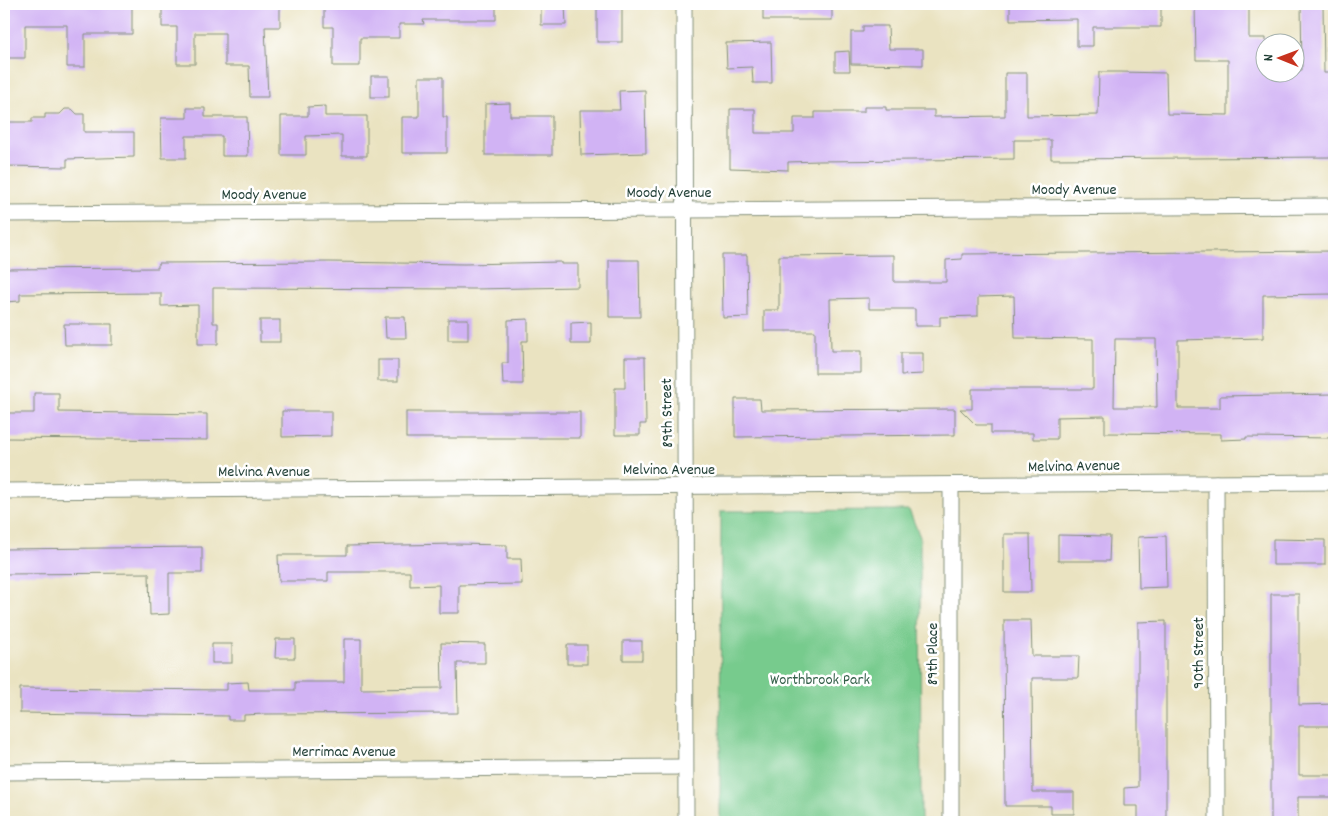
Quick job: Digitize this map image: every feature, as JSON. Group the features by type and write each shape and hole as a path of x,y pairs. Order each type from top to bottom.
{"street":[{"name":"89th Street","path":"684,4 686,822"},
{"name":"Moody Avenue","path":"4,214 1334,206"},
{"name":"Melvina Avenue","path":"4,491 1334,482"},
{"name":"90th Street","path":"1216,483 1217,822"},
{"name":"89th Place","path":"951,486 951,822"},
{"name":"Merrimac Avenue","path":"4,772 685,767"}],"green space":[{"name":"Worthbrook Park","path":"909,510 920,537 921,822 720,822 721,511"}],"building":[{"path":"4,4 132,4 132,34 85,34 85,67 67,67 67,25 25,25 25,58 6,58"},
{"path":"162,4 280,4 280,27 265,27 268,97 250,97 249,66 225,66 225,33 195,33 195,64 177,64 177,27 162,27"},
{"path":"324,4 496,4 496,20 423,20 424,24 399,24 399,38 360,38 360,66 333,66 333,27 324,27"},
{"path":"541,4 565,4 566,25 541,25"},
{"path":"597,4 622,4 622,42 597,42"},
{"path":"763,4 832,4 832,20 763,20"},
{"path":"1010,4 1161,4 1161,27 1093,27 1093,46 1077,46 1077,19 1010,20"},
{"path":"1195,4 1249,4 1249,38 1256,38 1256,82 1306,82 1306,32 1301,32 1301,4 1323,4 1324,73 1334,73 1333,157 1051,159 1051,140 1014,140 1014,159 819,161 788,162 788,170 730,168 730,109 755,109 755,133 794,133 794,118 815,118 815,112 864,112 864,107 886,107 886,110 934,110 934,117 1005,116 1005,73 1027,73 1027,116 1098,115 1099,72 1166,73 1167,114 1228,115 1228,60 1196,60"},
{"path":"863,26 888,26 889,49 923,49 923,65 851,64 851,32 863,32"},
{"path":"771,42 772,83 753,83 752,67 727,68 726,43"},
{"path":"849,51 850,71 835,71 835,52"},
{"path":"371,76 389,76 389,97 371,97"},
{"path":"419,77 443,77 443,117 447,117 447,153 402,153 402,117 419,117"},
{"path":"645,90 646,153 581,155 580,110 620,110 619,91"},
{"path":"510,103 510,116 552,116 552,155 485,155 485,104"},
{"path":"325,106 325,116 367,116 367,156 342,156 342,135 306,136 306,155 281,155 281,116 308,116 308,107"},
{"path":"187,108 205,108 205,117 247,117 248,156 222,156 222,136 186,136 186,158 162,158 161,118 187,118"},
{"path":"65,109 72,109 77,114 84,114 84,132 134,132 134,157 67,159 67,167 4,166 4,122 32,122 32,118 45,118 45,114 60,114"},
{"path":"1334,251 1334,294 1263,295 1263,338 1178,340 1178,408 1220,408 1220,396 1334,394 1334,438 1246,437 1246,439 1221,440 1221,434 1105,433 1105,416 1057,417 1057,439 1033,439 1033,433 991,433 991,425 976,425 960,409 972,409 972,389 1093,389 1093,339 1015,338 1014,296 978,297 978,316 940,317 940,326 915,326 915,309 869,309 869,298 830,299 831,351 861,351 861,373 815,373 815,331 764,331 764,310 779,310 779,256 894,255 894,282 946,282 946,260 962,259 962,254","holes":["1115,339 1156,339 1157,407 1114,407"]},
{"path":"722,255 747,255 748,317 723,318"},
{"path":"609,260 639,260 640,317 609,317"},
{"path":"330,262 464,264 561,262 561,264 578,264 578,287 475,289 213,288 213,323 218,323 218,344 198,344 198,305 161,306 161,293 20,294 20,301 4,302 4,269 158,268 158,263"},
{"path":"385,317 405,317 406,338 386,338"},
{"path":"448,319 468,319 468,340 448,340"},
{"path":"528,319 528,341 522,341 523,384 503,384 502,363 508,363 508,320"},
{"path":"260,320 280,320 280,342 260,342"},
{"path":"591,322 591,344 571,344 571,323"},
{"path":"64,324 112,324 112,345 65,345"},
{"path":"901,353 923,353 923,374 901,375"},
{"path":"625,357 645,357 646,424 640,424 640,435 615,435 615,388 625,388"},
{"path":"378,360 398,360 398,381 378,381"},
{"path":"34,393 59,393 59,412 207,414 207,440 4,438 4,413 34,413"},
{"path":"735,399 760,399 761,410 955,409 955,435 735,437"},
{"path":"282,411 331,411 331,436 282,437"},
{"path":"406,412 580,412 580,438 406,438"},
{"path":"1004,534 1030,534 1031,592 1004,592"},
{"path":"1058,535 1110,536 1109,561 1058,561"},
{"path":"1166,536 1167,587 1139,588 1138,537"},
{"path":"1273,539 1325,540 1325,565 1273,565"},
{"path":"507,545 507,559 521,559 522,584 459,585 459,613 439,613 439,585 410,586 410,572 328,572 328,581 279,581 278,555 347,555 347,546"},
{"path":"202,547 202,573 169,573 169,614 150,615 149,573 4,574 4,549"},
{"path":"1271,594 1299,594 1299,705 1334,704 1334,726 1299,726 1299,775 1334,775 1334,797 1298,797 1298,822 1271,822"},
{"path":"1004,620 1031,620 1032,656 1079,656 1078,678 1032,678 1033,792 1074,792 1074,814 1051,814 1051,806 1005,806"},
{"path":"1166,621 1166,822 1138,822 1138,806 1124,806 1124,788 1138,787 1138,622"},
{"path":"276,639 295,639 295,658 275,658"},
{"path":"344,639 361,639 361,689 442,688 441,643 485,644 485,663 457,663 458,713 265,714 244,715 244,720 228,720 228,716 20,713 20,688 227,690 227,683 248,682 249,690 295,690 295,682 344,682"},
{"path":"623,641 642,641 642,660 623,660"},
{"path":"212,644 232,644 232,663 212,663"},
{"path":"567,645 587,645 587,664 567,664"}]}
